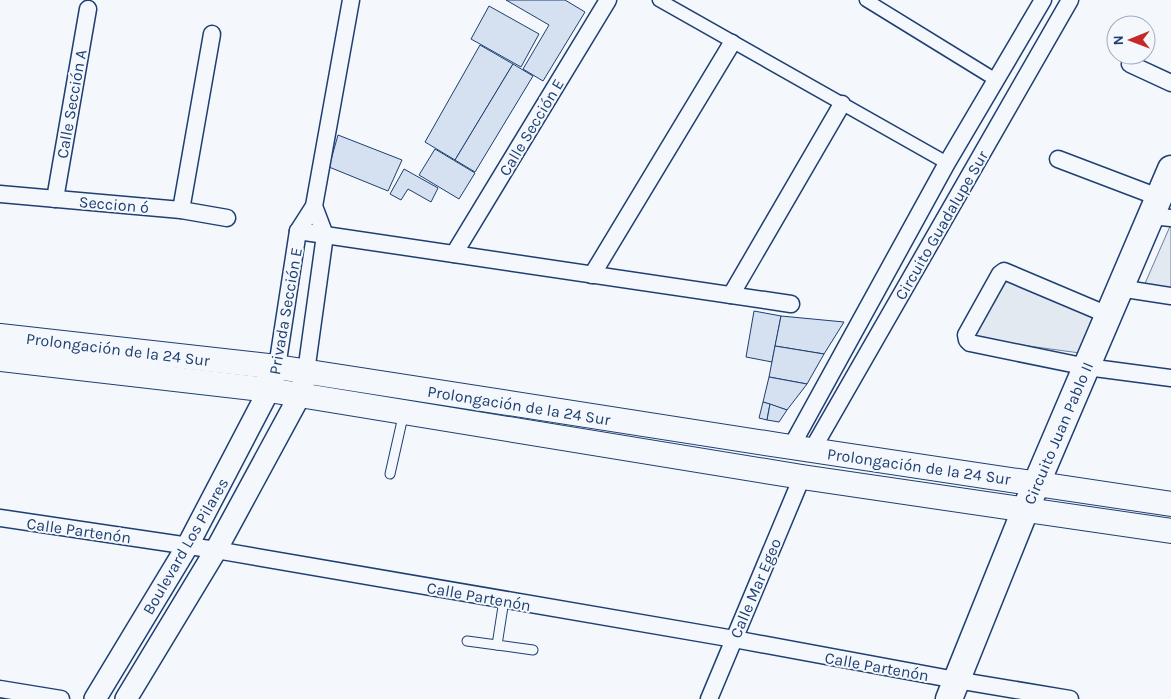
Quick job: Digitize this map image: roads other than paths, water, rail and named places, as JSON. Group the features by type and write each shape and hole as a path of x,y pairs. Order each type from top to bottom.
{"main road":[{"name":"Circuito Juan Pablo II","path":"952,690 1119,288 1160,210 1171,168"},
{"name":"Prolongación de la 24 Sur","path":"0,336 306,372 1171,504"},
{"name":"Prolongación de la 24 Sur","path":"0,359 270,390 802,477 1026,508 1171,531"}],"street":[{"path":"351,0 314,206 298,231 792,304"},
{"name":"Calle Sección E","path":"454,254 608,0"},
{"path":"659,0 947,163"},
{"path":"866,0 996,80"},
{"name":"Circuito Guadalupe Sur","path":"801,449 916,218 1043,0"},
{"name":"Circuito Guadalupe Sur","path":"801,449 938,230 1070,0"},
{"name":"Calle Sección A","path":"55,198 88,9"},
{"path":"181,210 212,34"},
{"path":"592,275 732,43"},
{"path":"1132,65 1171,83"},
{"path":"731,295 842,104"},
{"path":"1058,159 1160,210"},
{"name":"Seccion ó","path":"0,194 181,210 227,218"},
{"path":"314,206 325,235"},
{"path":"916,218 938,230"},
{"name":"Privada Sección E","path":"270,390 277,368 298,231"},
{"name":"Privada Sección E","path":"300,395 306,372 325,235"},
{"path":"1108,315 1004,271 1000,274 966,336 970,343 1086,367 1171,378"},
{"path":"1119,288 1171,296"},
{"name":"Boulevard Los Pilares","path":"95,699 188,545 270,390"},
{"name":"Boulevard Los Pilares","path":"126,699 216,550 300,395"},
{"name":"Calle Mar Egeo","path":"709,699 802,477"},
{"name":"Calle Partenón","path":"0,518 188,545 734,639 952,690 1070,699"},
{"path":"0,689 61,699"}],"lane":[{"path":"390,474 404,412"},
{"path":"497,645 504,600"},
{"path":"467,640 533,650"}]}
